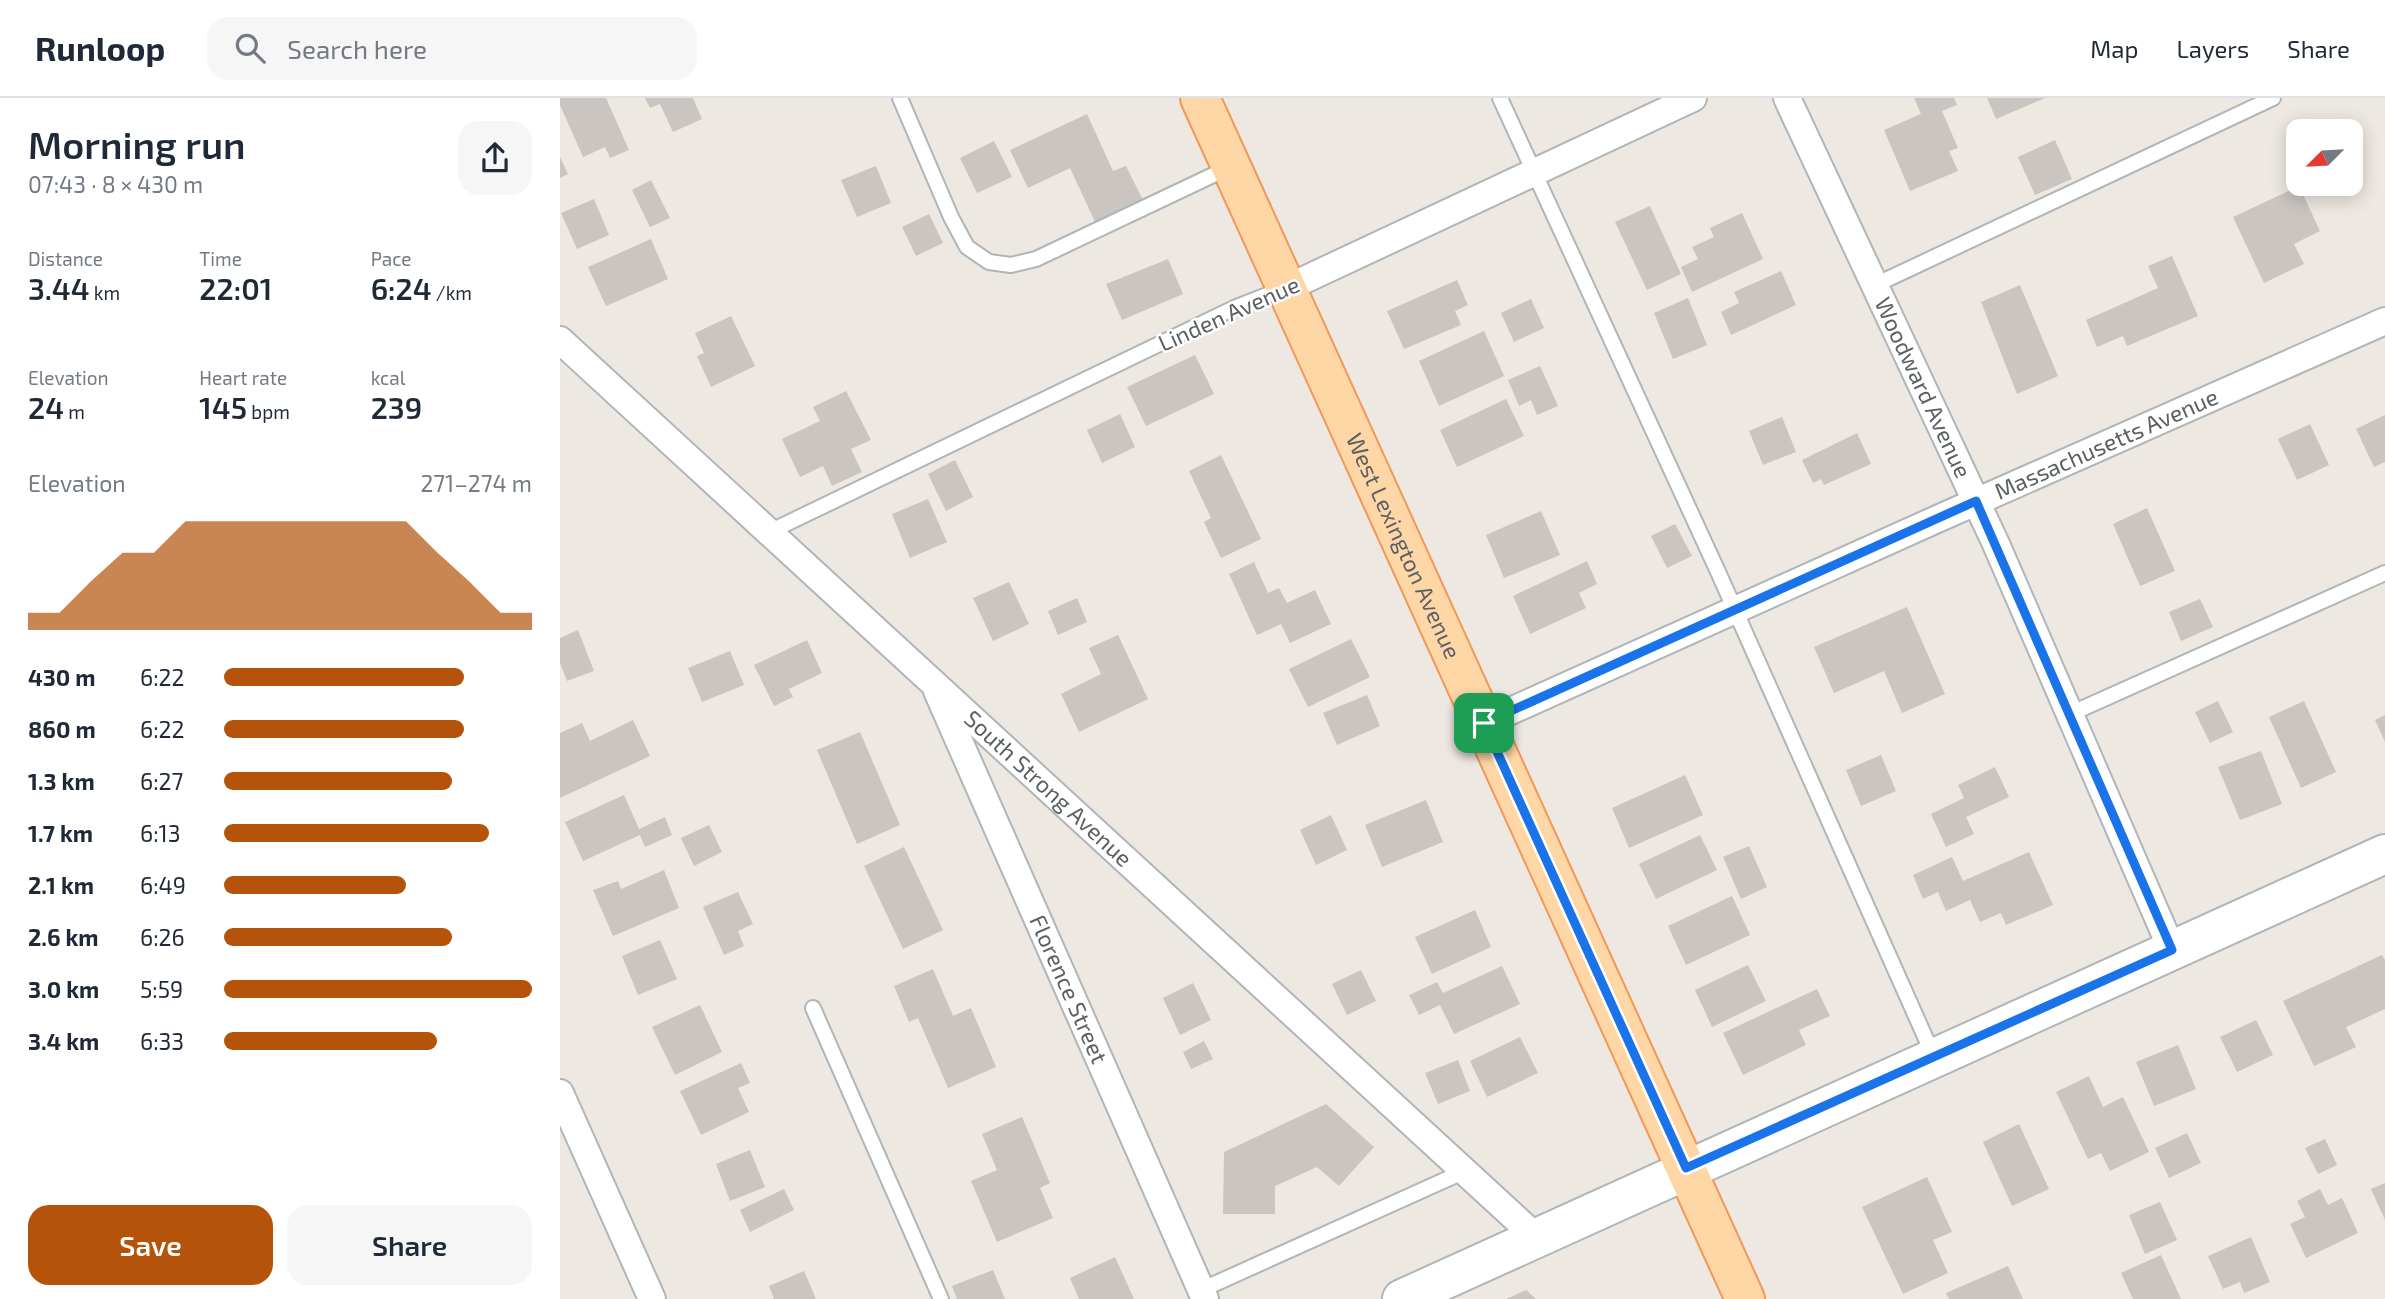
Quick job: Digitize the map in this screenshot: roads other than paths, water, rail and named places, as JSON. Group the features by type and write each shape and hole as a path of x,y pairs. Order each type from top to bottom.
{"main road":[{"name":"West Lexington Avenue","path":"1200,98 1745,1299"}],"street":[{"name":"Linden Avenue","path":"1287,288 1693,98"},
{"name":"Woodward Avenue","path":"1787,98 1976,501 2172,950"},
{"name":"Massachusetts Avenue","path":"1484,723 1976,501 2385,321"},
{"name":"South Strong Avenue","path":"560,340 1537,1238"},
{"name":"Florence Street","path":"932,680 1203,1294"},
{"path":"1402,1299 1686,1168 2385,854"},
{"path":"560,1093 652,1299"}],"lane":[{"path":"900,98 967,247 989,262 1011,265 1036,259 1232,167"},
{"path":"1500,98 1735,610 1935,1058"},
{"path":"1875,285 2273,98"},
{"name":"Linden Avenue","path":"767,533 1234,308 1287,288"},
{"path":"2070,715 2385,573"},
{"path":"813,1009 942,1299"},
{"path":"1203,1294 1465,1171"}]}
